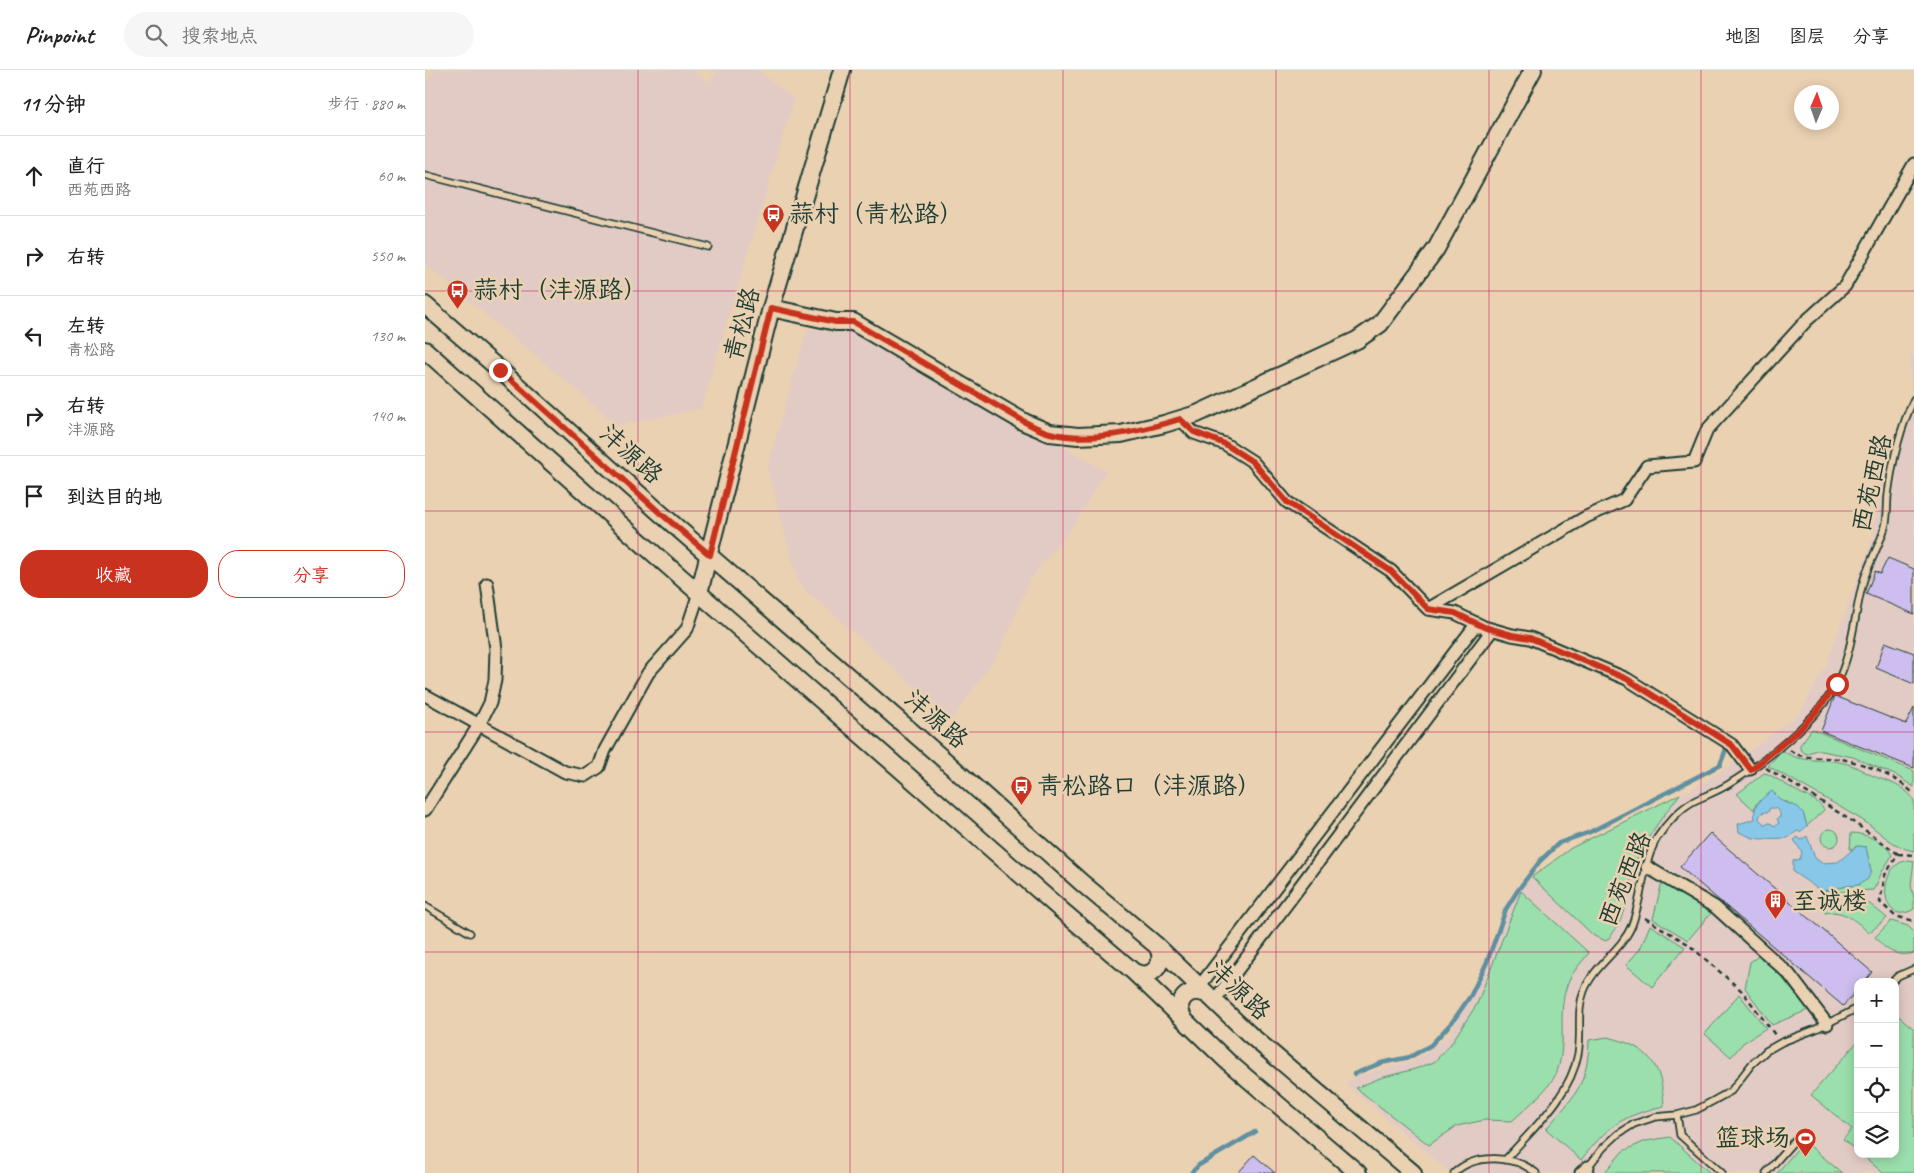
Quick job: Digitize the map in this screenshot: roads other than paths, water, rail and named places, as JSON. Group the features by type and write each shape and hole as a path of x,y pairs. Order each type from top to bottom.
{"main road":[{"name":"青松路","path":"699,592 710,555 771,308 842,70"},
{"path":"771,308 836,322 853,322 1025,422 1049,433 1078,436 1121,434 1197,414 1357,340 1380,324 1436,249 1533,70"},
{"name":"沣源路","path":"425,305 659,512 941,756 1082,883 1157,946 1249,1034 1413,1173"},
{"path":"425,350 1134,972 1227,1061 1358,1173"},
{"path":"1134,972 1143,975 1156,970 1161,956 1157,946"},
{"path":"1184,1019 1180,1011 1183,997 1197,991 1206,994"}],"street":[{"path":"1428,609 1586,517 1624,500 1647,466 1694,462 1707,430 1806,321 1845,286 1914,164"},
{"path":"1180,419 1194,432 1225,444 1253,462 1287,502 1391,571 1428,609 1455,613 1491,632 1206,994"},
{"path":"425,810 479,725 490,703 495,680 496,649 487,584"},
{"path":"425,695 565,772 585,776 599,767 605,750 648,672 687,629 699,592"},
{"path":"1206,994 1474,627 1484,627 1530,638 1627,679 1732,745 1754,767"},
{"path":"1647,867 1715,907 1729,919 1789,974 1827,1024"}],"lane":[{"path":"425,176 708,247"},
{"name":"西苑西路","path":"1505,1160 1565,1091 1574,1073 1579,1051 1579,1008 1585,989 1598,968 1617,947 1631,926 1657,838 1677,813 1694,801 1717,792 1754,767 1784,743 1818,710 1837,684 1845,663 1862,584 1885,526 1894,459 1908,411 1914,399"},
{"path":"425,906 470,933"},
{"path":"1896,978 1914,969"},
{"path":"1584,1170 1618,1134 1634,1124 1655,1117 1677,1115 1696,1110 1731,1091 1751,1065 1766,1051 1854,1010"},
{"path":"1677,1115 1680,1135 1722,1173"},
{"path":"1765,1173 1795,1140"},
{"path":"1454,1173 1469,1162 1489,1159 1505,1160 1528,1166 1536,1173"}],"water":[{"path":"1772,791 1782,801 1798,807 1803,813 1807,826 1788,838 1761,839 1739,832 1738,824 1755,819 1756,806","holes":["1770,808 1775,808 1780,812 1780,817 1777,819 1779,823 1775,826 1770,823 1764,824 1759,819 1761,814 1768,812"]},
{"path":"1807,836 1815,858 1822,863 1838,862 1857,846 1866,847 1871,871 1868,879 1858,885 1821,891 1793,872 1793,861 1800,859 1802,852 1794,840 1798,837 1801,840"}],"waterway":[{"path":"1354,1074 1381,1063 1410,1057 1431,1045 1453,1021 1471,995 1487,962 1506,909 1540,861 1559,843 1590,832 1720,765 1728,744"},
{"path":"1191,1173 1199,1165 1255,1132"}],"place":[{"name":"蒜村（青松路）","path":"773,233"},
{"name":"蒜村（沣源路）","path":"457,309"},
{"name":"青松路口（沣源路）","path":"1021,805"},
{"name":"至诚楼","path":"1776,920"},
{"name":"篮球场","path":"1806,1157"}]}
